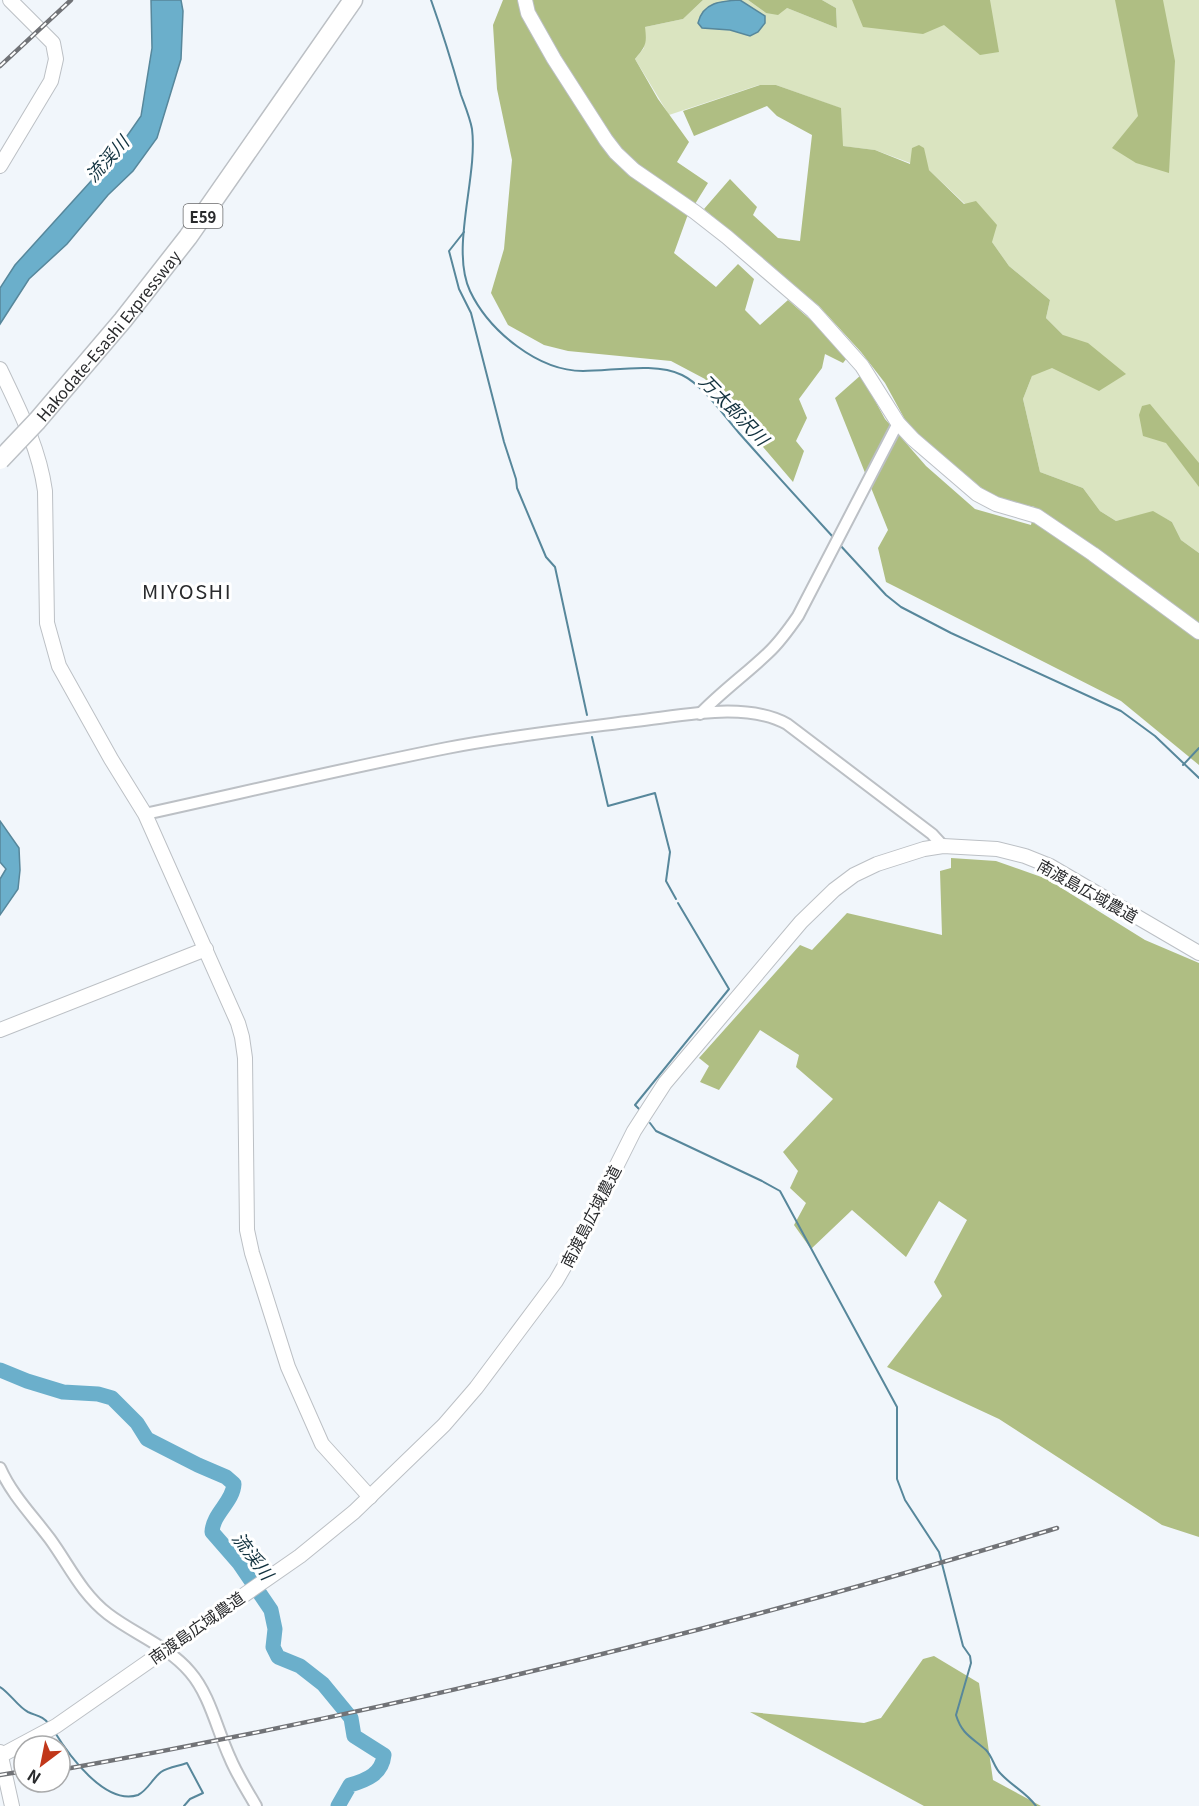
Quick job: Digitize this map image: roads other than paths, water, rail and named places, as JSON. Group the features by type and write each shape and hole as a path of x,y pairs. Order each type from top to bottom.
{"highway":[{"name":"Hakodate-Esashi Expressway","path":"0,460 37,421 123,320 188,237 353,0"}],"street":[{"path":"0,166 51,81 56,58 53,43 10,0"},
{"path":"525,0 528,13 554,59 616,153 634,170 727,237 813,311 862,366 898,423 977,494 996,504 1037,516 1199,632"},
{"path":"0,369 26,422 42,470 45,491 47,623 58,666 145,814 238,1023 244,1047 247,1230 252,1253 288,1367 322,1444 370,1497"},
{"path":"700,714 769,653 798,616 898,423"},
{"path":"145,814 447,748 555,731 700,714 744,712 759,713 779,719 799,732 932,834 943,846"},
{"name":"南渡島広域農道","path":"0,1755 52,1729 300,1556 370,1497 444,1425 476,1388 556,1281 648,1107 698,1043 801,922 834,890 854,875 899,855 943,846 997,849 1024,855 1041,862 1199,953"},
{"path":"0,1030 206,949"},
{"path":"0,1468 20,1502 51,1540 79,1585 91,1598 108,1614 164,1649 188,1669 199,1683 231,1761 256,1806"},
{"path":"0,1755 12,1806"}],"water":[{"path":"151,0 181,0 183,11 181,59 157,138 133,171 108,195 67,244 29,279 0,324 0,288 15,265 111,159 141,116 152,48"},
{"path":"740,0 765,16 765,23 758,32 750,36 730,30 702,28 698,23 700,16 708,7 720,2"},
{"path":"0,821 19,848 20,870 18,889 0,915 0,879 6,869 0,862"}],"waterway":[{"name":"万太郎沢川","path":"431,0 472,129 473,148 463,234 463,254 465,274 478,306 502,334 532,356 549,364 583,371 659,369 671,371 690,380 713,401 833,537"},
{"path":"464,232 449,251 459,289 471,313 517,488 546,557 555,567 587,715"},
{"name":"万太郎沢川","path":"839,544 886,595 901,607 951,633 1121,711 1155,736 1199,778"},
{"path":"592,737 608,806 655,793 670,852 666,881 676,899"},
{"path":"1183,765 1199,748"},
{"path":"640,1110 635,1105 729,989 678,903"},
{"path":"650,1123 656,1131 780,1191 897,1407 897,1479 905,1500 939,1552 963,1646 970,1656 971,1663 956,1715 958,1722 968,1736 986,1750 999,1772 1036,1806"},
{"name":"流渓川","path":"0,1370 63,1392 98,1394 112,1398 137,1423 147,1439 226,1477 234,1484 230,1496 213,1525 212,1532 239,1563 271,1610 275,1629 273,1647 278,1657 300,1666 323,1684 351,1718 354,1736 384,1755 377,1772 350,1785 338,1806"},
{"path":"0,1687 24,1710 42,1718 49,1724"},
{"path":"54,1731 68,1752 89,1776 113,1793 125,1796 138,1795 161,1772 187,1763 203,1793 190,1799 184,1806"}],"railway":[{"path":"0,66 71,0"},
{"path":"72,1768 312,1721 562,1664 810,1600 1057,1528"},
{"path":"0,1775 12,1773"}],"district":[{"name":"MIYOSHI","path":"187,590"}]}
